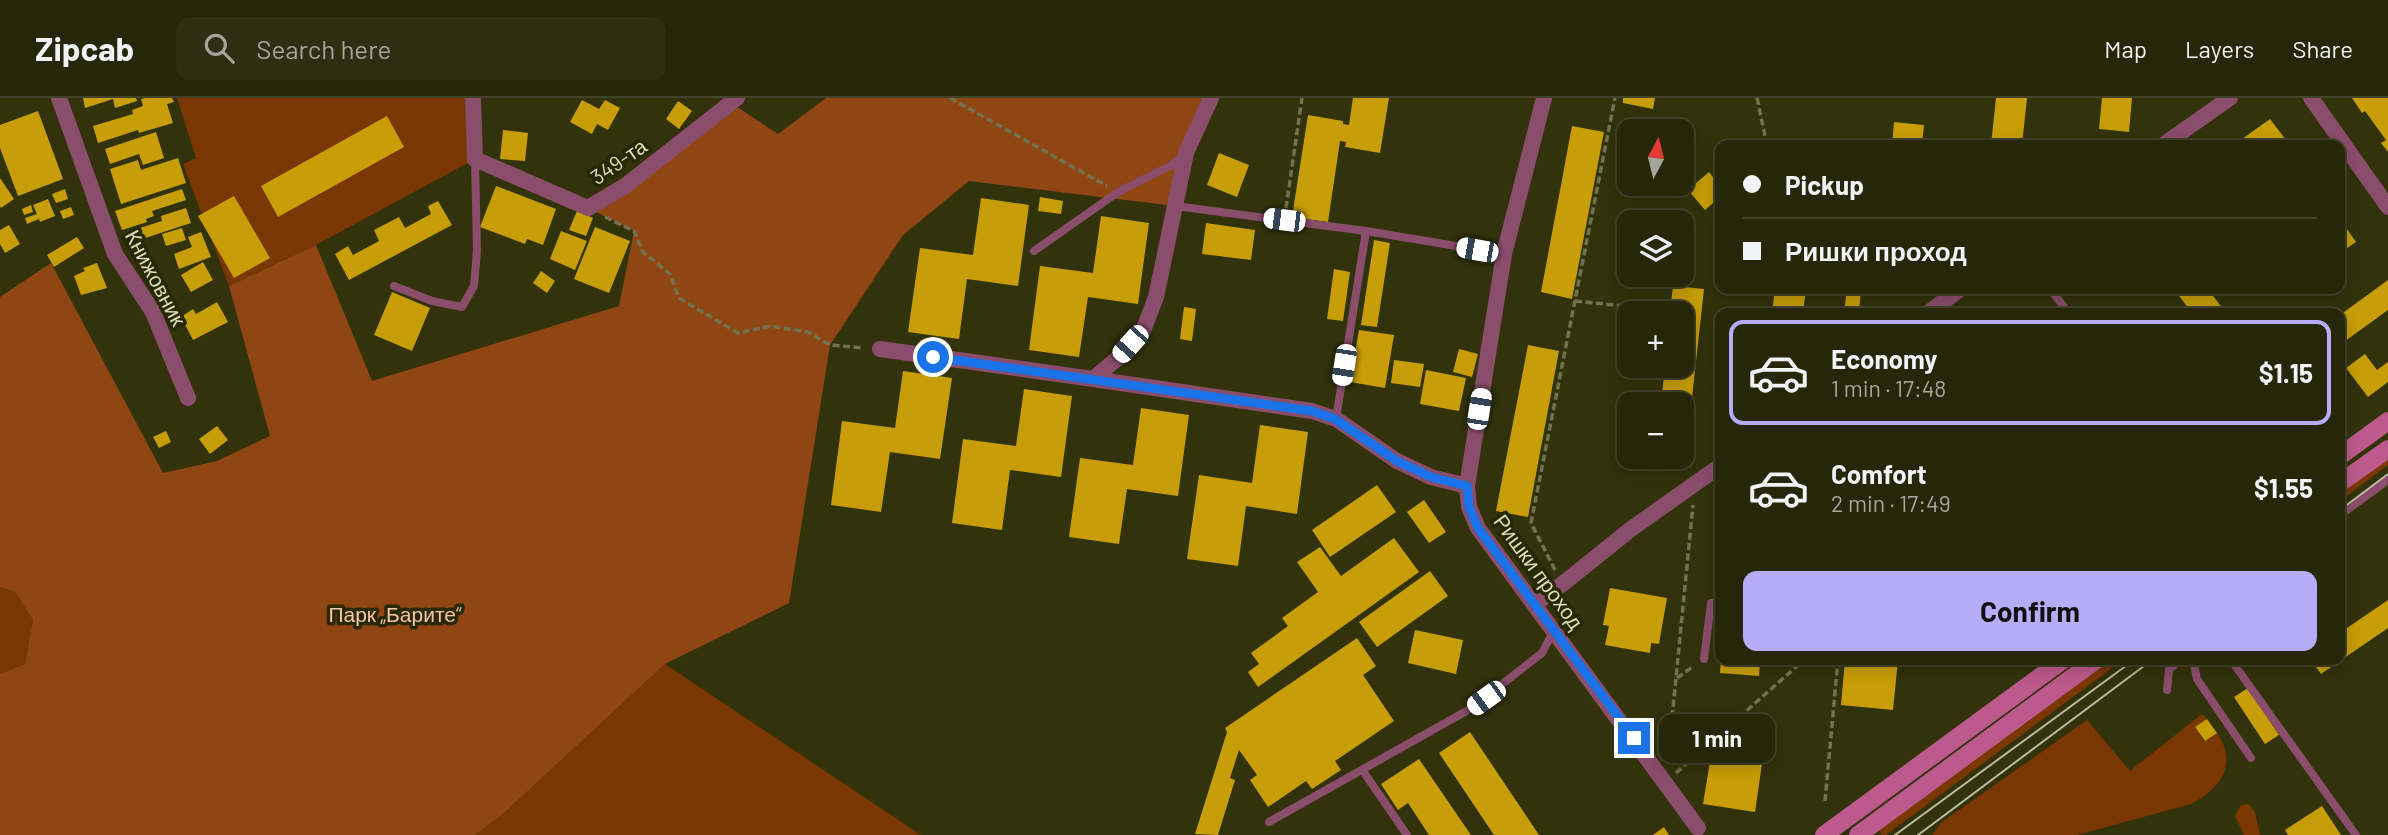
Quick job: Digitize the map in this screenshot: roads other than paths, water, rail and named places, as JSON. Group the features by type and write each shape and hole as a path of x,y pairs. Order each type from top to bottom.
{"main road":[{"path":"2345,452 2388,421"},
{"path":"2345,479 2388,449"},
{"path":"1824,835 2056,665"},
{"path":"1858,835 2089,665"}],"street":[{"name":"Книжовник","path":"59,98 115,254 153,312 188,398"},
{"path":"474,98 475,159"},
{"name":"349-та","path":"475,159 588,208 625,186 737,98"},
{"path":"1093,379 1119,357 1143,331 1156,297 1186,153 1211,98"},
{"name":"Ришки проход","path":"1544,98 1504,254 1467,486 1469,507 1478,528 1698,828"},
{"path":"2170,140 2230,98"},
{"path":"2311,98 2341,140"},
{"path":"2345,146 2388,207"},
{"path":"1935,308 1953,294"},
{"path":"880,349 1312,411 1335,419 1397,461 1431,477 1467,486"},
{"path":"1535,604 1631,529 1715,470"}],"lane":[{"path":"1034,251 1118,192 1170,166 1186,153"},
{"path":"394,286 432,301 462,307 474,286 477,251 475,159"},
{"path":"1175,206 1366,231 1504,254"},
{"path":"1335,419 1366,231"},
{"path":"2054,294 2065,308"},
{"path":"2345,511 2388,480"},
{"path":"1704,659 1711,603 1715,603"},
{"path":"1269,822 1470,709 1542,653 1554,629"},
{"path":"2167,690 2169,669 2174,665"},
{"path":"2194,665 2197,679 2251,758"},
{"path":"2235,665 2356,835"},
{"path":"1363,771 1406,835"}],"tram line":[{"path":"2345,506 2388,474"},
{"path":"1895,835 2127,665"},
{"path":"1918,835 2145,665"}],"park label":[{"name":"Парк „Барите“","path":"395,615"}]}
